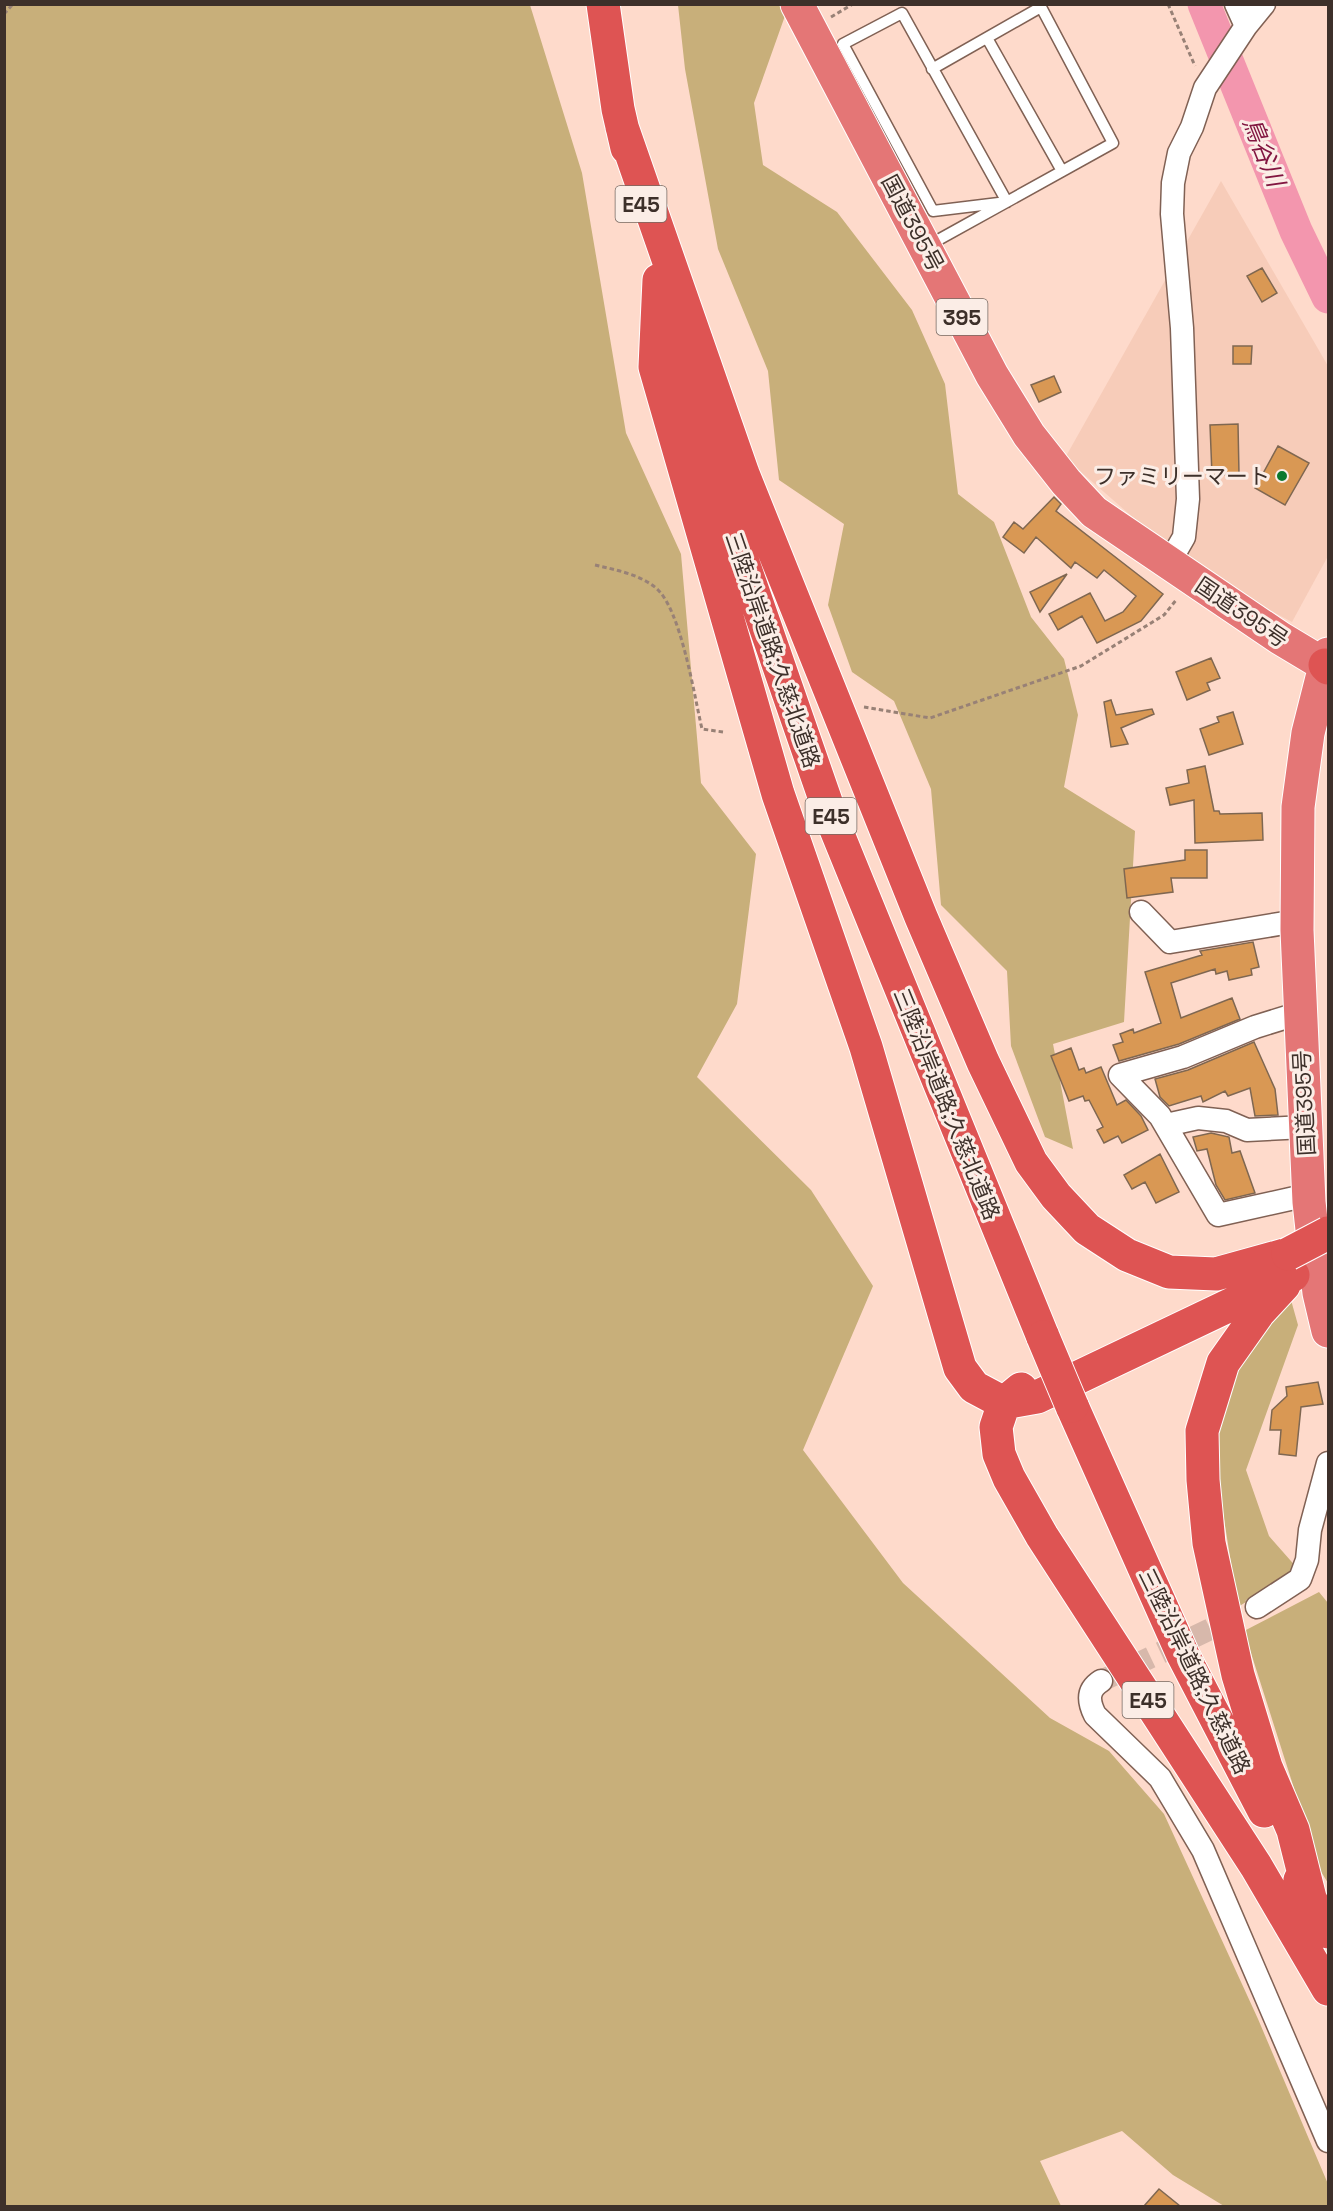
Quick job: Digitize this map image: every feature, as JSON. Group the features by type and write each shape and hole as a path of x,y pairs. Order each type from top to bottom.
{"highway":[{"name":"三陸沿岸道路;久慈北道路","path":"603,4 620,118 659,280 677,353 730,525 833,822 1072,1406"},
{"name":"国道395号","path":"797,4 992,375 1029,435 1066,482 1095,513 1280,638 1328,663 1308,733 1298,807 1297,921 1308,1195 1319,1293 1329,1330"},
{"path":"620,118 756,507 921,917 983,1062 1031,1162 1056,1196 1087,1228 1127,1256 1169,1272 1216,1275 1291,1264"},
{"path":"659,280 655,366 778,794 866,1047 960,1368 974,1387 1004,1403 1037,1398 1291,1264"},
{"name":"E45","path":"1310,1898 1293,1830 1266,1767 1233,1653 1209,1543 1202,1431 1222,1363 1291,1264 1329,1233"},
{"name":"E45","path":"1291,1264 1329,1256"},
{"name":"E45","path":"1004,1403 996,1427 999,1454 1009,1478 1042,1536 1256,1866 1329,1989"},
{"name":"三陸沿岸道路;久慈道路","path":"1072,1406 1183,1655 1329,1932"}],"street":[{"path":"1236,4 1244,30"},
{"path":"1181,571 1188,500 1182,328 1172,214 1173,183 1179,153 1192,127 1205,88 1264,4"},
{"path":"1141,912 1170,942 1297,921"},
{"path":"1300,1013 1255,1027 1183,1057 1120,1075 1160,1116 1218,1215 1308,1195"},
{"path":"1166,1125 1198,1118 1226,1121 1247,1130 1305,1127"},
{"path":"1257,1607 1300,1579 1307,1560 1310,1530 1329,1463"},
{"path":"1101,1681 1094,1686 1089,1704 1095,1715 1160,1778 1203,1850 1329,2140"}],"lane":[{"path":"925,246 1113,143 1041,7 932,69"},
{"path":"902,13 1007,202 933,211 843,44 902,13"},
{"path":"987,38 1062,171"}],"path":[{"path":"4,14 13,4"},
{"path":"1168,4 1205,88"},
{"path":"595,565 634,575 657,588 674,613 702,729 723,732"},
{"path":"863,707 930,718 1081,666 1164,615 1181,571"}],"shaded area":[{"path":"5,4 530,5 582,173 626,433 681,554 701,783 756,854 737,1004 697,1077 811,1190 873,1286 803,1450 903,1583 1050,1718 1109,1751 1164,1814 1258,2019 1328,2184 1328,2206 1224,2206 1173,2175 1122,2131 1040,2161 1061,2206 5,2206"},
{"path":"678,5 781,5 786,13 754,103 763,165 837,212 912,310 945,384 958,494 994,522 1031,617 1064,659 1078,715 1064,787 1135,831 1124,1022 1053,1044 1073,1149 1045,1137 1011,1046 1007,971 941,905 931,789 894,701 852,672 828,605 844,524 779,480 768,371 718,249 685,69"},
{"path":"1221,181 1328,366 1328,556 1292,622 1191,568 1065,458"},
{"path":"1291,1300 1298,1325 1246,1470 1269,1536 1298,1569 1238,1607 1214,1456 1233,1367"},
{"path":"1319,1592 1328,1603 1328,1883 1320,1870 1244,1631"}],"building":[{"path":"1262,268 1277,293 1262,302 1247,276"},
{"path":"1233,346 1252,346 1251,364 1233,364"},
{"path":"1054,376 1061,392 1039,402 1031,385"},
{"path":"1238,424 1239,474 1212,475 1210,425"},
{"name":"ファミリーマート","path":"1278,446 1309,463 1285,505 1255,488"},
{"path":"1054,497 1061,504 1056,511 1163,594 1141,621 1097,643 1082,616 1058,630 1049,614 1090,593 1105,621 1123,612 1136,596 1104,570 1097,578 1075,562 1071,568 1036,537 1024,553 1003,537 1014,522 1023,529"},
{"path":"1067,574 1040,612 1030,592"},
{"path":"1211,658 1220,678 1207,683 1210,690 1187,700 1176,672"},
{"path":"1111,700 1116,715 1152,709 1154,714 1121,728 1128,744 1111,747 1104,702"},
{"path":"1233,712 1243,744 1209,755 1200,729 1219,722 1217,717"},
{"path":"1205,766 1214,811 1219,811 1220,814 1262,813 1263,840 1195,843 1194,800 1170,805 1166,788 1189,783 1187,770"},
{"path":"1185,850 1207,850 1207,878 1171,878 1173,892 1127,898 1124,869 1185,860"},
{"path":"1253,942 1259,967 1251,969 1252,975 1229,980 1227,971 1216,974 1215,969 1171,983 1181,1018 1232,998 1240,1019 1179,1044 1119,1061 1113,1045 1123,1042 1120,1034 1133,1029 1134,1033 1161,1023 1145,972 1202,955 1200,951"},
{"path":"1254,1042 1275,1089 1278,1115 1255,1116 1250,1088 1228,1096 1225,1091 1203,1102 1201,1096 1169,1106 1160,1097 1155,1079 1188,1070"},
{"path":"1071,1048 1079,1070 1084,1068 1086,1073 1101,1067 1117,1105 1126,1100 1141,1116 1148,1130 1122,1143 1118,1136 1104,1143 1097,1130 1103,1127 1089,1100 1085,1101 1083,1096 1069,1101 1051,1056"},
{"path":"1211,1133 1229,1137 1232,1153 1240,1151 1255,1193 1225,1200 1216,1185 1207,1149 1197,1151 1193,1137"},
{"path":"1160,1154 1179,1192 1156,1203 1145,1182 1132,1189 1124,1175"},
{"path":"1318,1382 1323,1404 1301,1407 1296,1456 1279,1454 1281,1430 1270,1430 1272,1410 1287,1396 1286,1387"},
{"path":"1159,2189 1180,2206 1144,2206"}],"waterway":[{"name":"鳥谷川","path":"1204,4 1296,231 1328,297"}],"tunnel":[{"path":"1101,1681 1257,1607"}],"place":[{"name":"ファミリーマート","path":"1282,476"}]}
